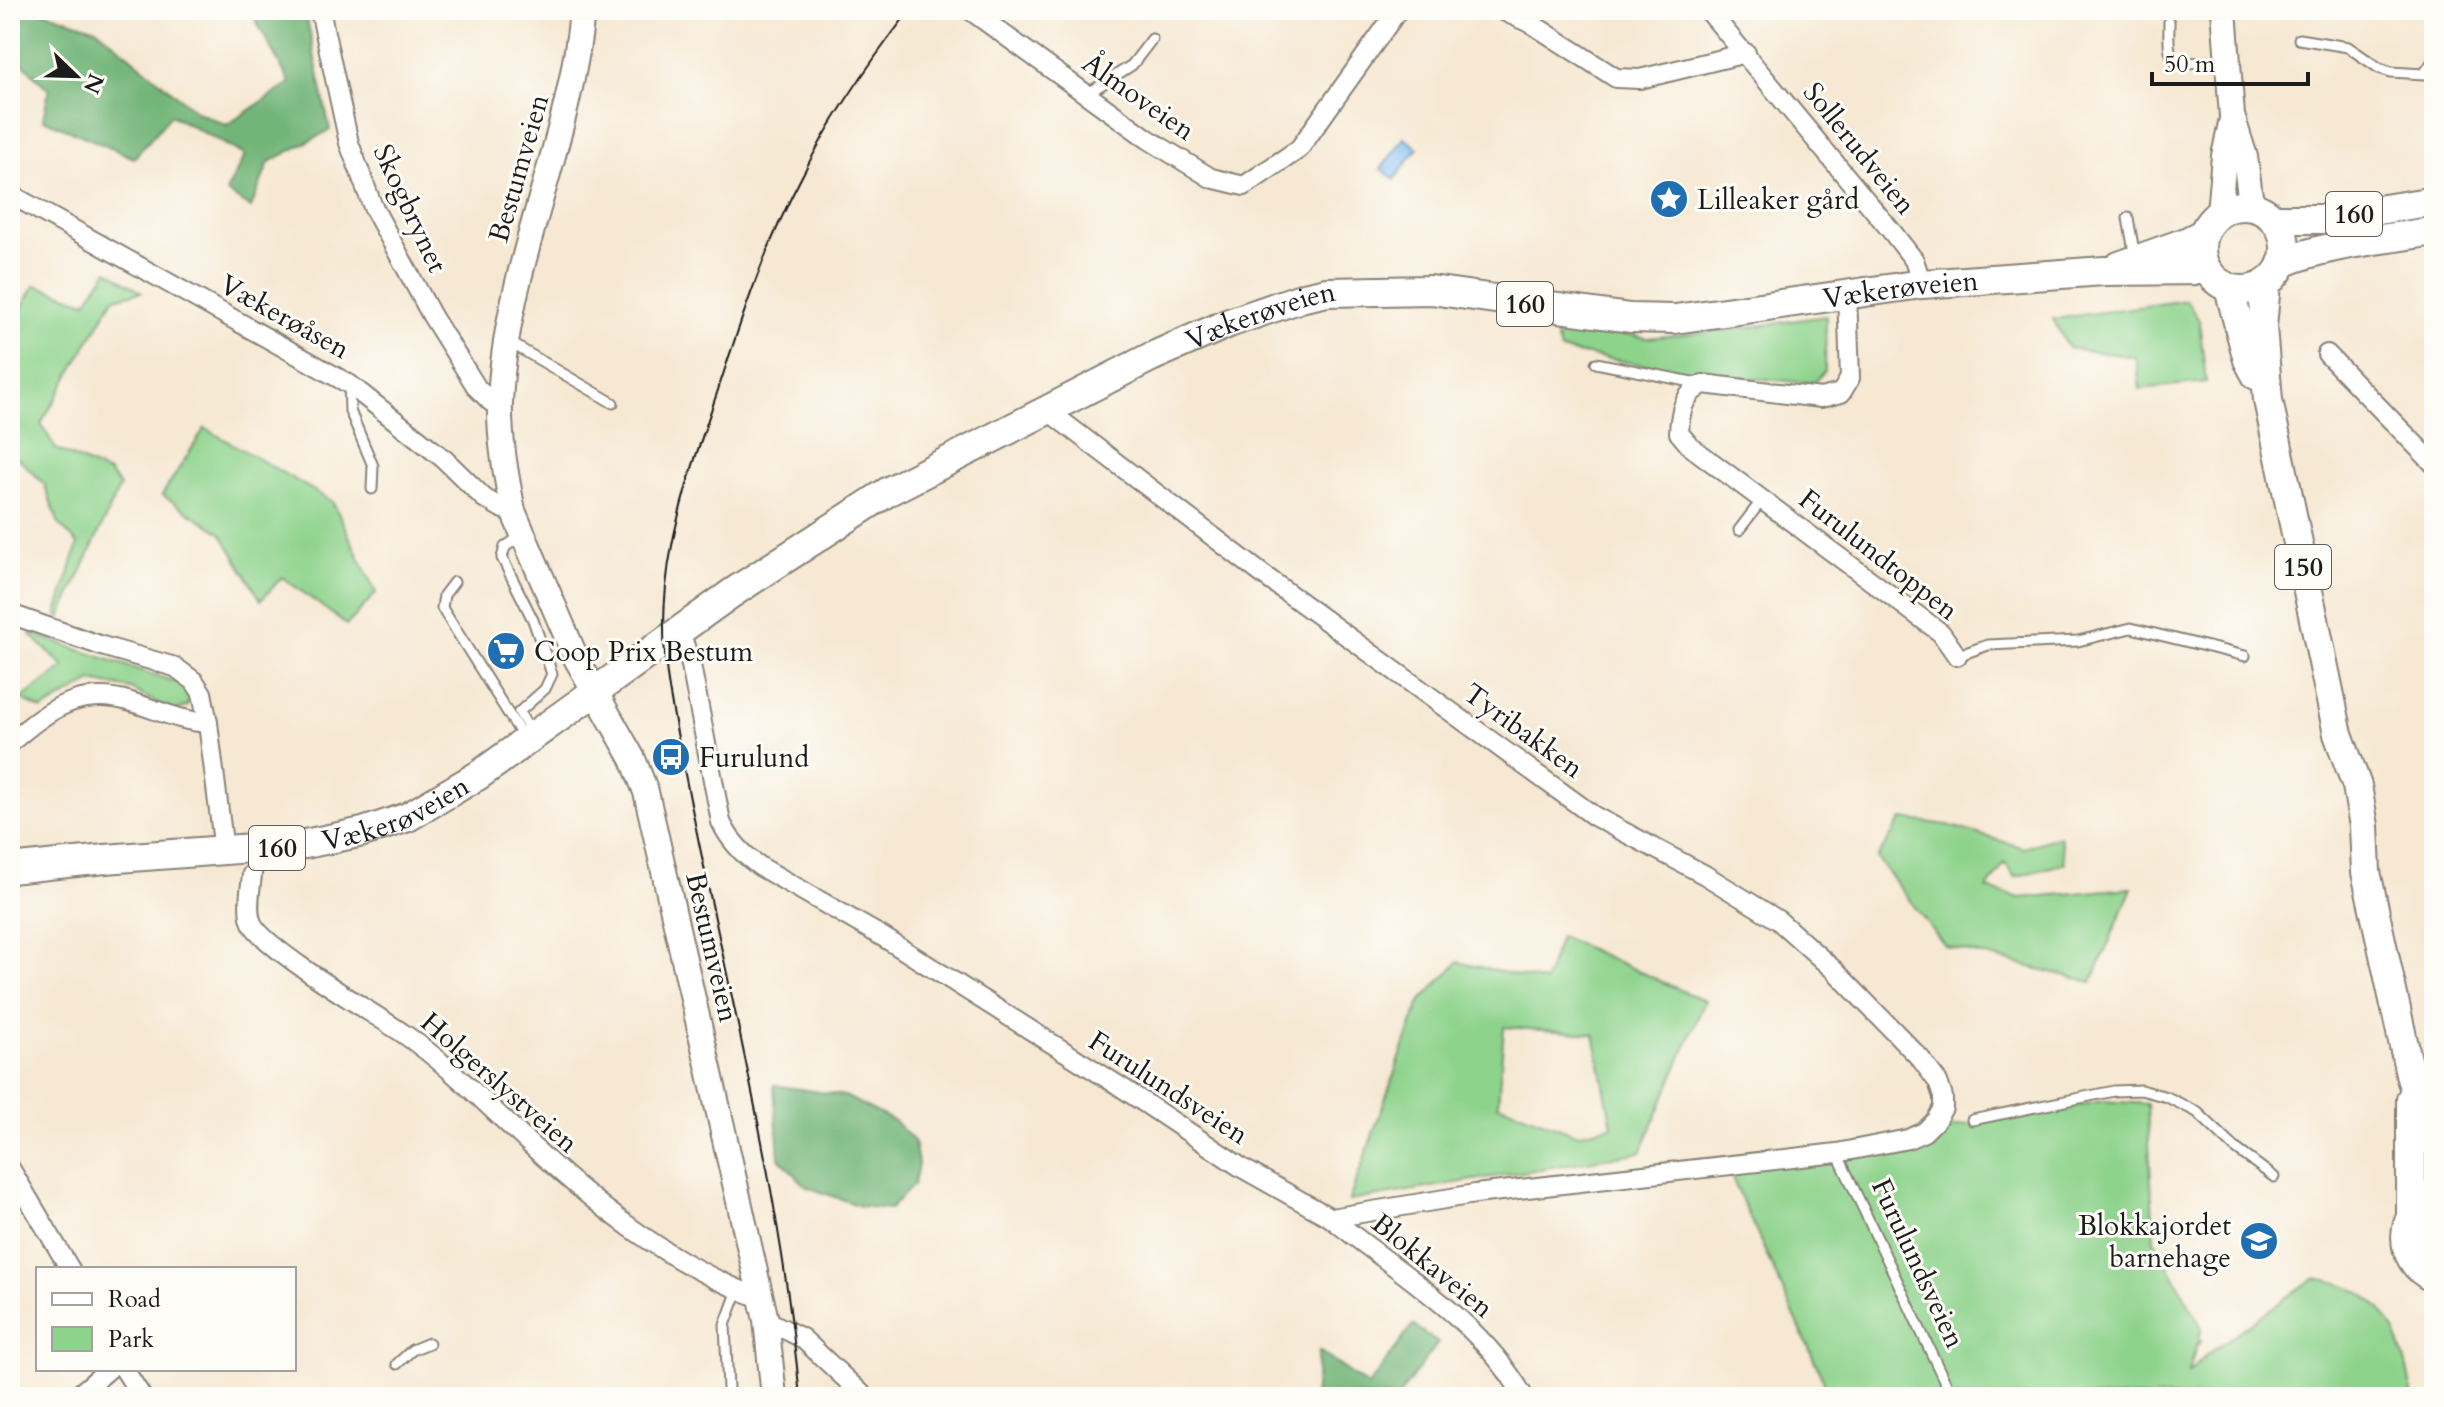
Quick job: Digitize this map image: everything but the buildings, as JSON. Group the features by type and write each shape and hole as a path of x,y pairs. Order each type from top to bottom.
{"highway":[{"path":"2432,1280 2411,1254 2407,1230 2417,1209 2434,1196"}],"main road":[{"name":"Vækerøveien","path":"2136,266 2186,242 2237,207 2264,214 2322,219 2434,201"},
{"path":"2264,214 2284,240 2274,273"},
{"path":"2212,223 2201,252 2206,270 2212,278 2229,288"},
{"name":"160","path":"2229,288 2254,289 2301,255 2434,231"},
{"name":"Vækerøveien","path":"10,869 325,841 393,823 444,798 530,740 732,593 889,491 1151,357 1229,323 1327,292 1431,290 1618,317 1675,319 1922,284 2136,266 2206,270"},
{"name":"150","path":"2274,273 2262,327 2268,400 2338,734 2339,793 2347,830 2366,872 2411,1078 2434,1142"},
{"name":"150","path":"2229,288 2248,360 2268,400"},
{"name":"150","path":"2411,1078 2411,1219"}],"street":[{"name":"Skogbrynet","path":"320,10 349,143 373,207 432,316 477,388 491,402 500,405"},
{"name":"Bestumveien","path":"582,10 576,65 567,106 519,274 507,341 500,405 508,488 518,522 576,658 633,759 654,821 774,1397"},
{"name":"Ålmoveien","path":"970,10 1148,139 1211,178 1244,186 1299,149 1398,10"},
{"path":"1501,10 1532,24 1616,78 1640,79 1746,53"},
{"name":"Sollerudveien","path":"1708,10 1914,260 1922,284"},
{"path":"2224,10 2232,116 2245,157 2250,196 2264,214"},
{"path":"2212,223 2232,116"},
{"name":"Vækerøåsen","path":"10,194 349,384 444,459 484,498 518,522"},
{"path":"1703,384 1821,398 1841,393 1850,378 1847,293"},
{"path":"2327,354 2434,464"},
{"name":"Furulundtoppen","path":"1703,384 1691,391 1680,411 1679,433 1690,446 1941,633 1957,656"},
{"name":"Tyribakken","path":"1047,410 1266,577 1594,816 1714,880 1778,920 1835,971 1920,1058 1938,1082 1943,1108"},
{"path":"10,614 103,647 175,667 199,686 208,723 224,851"},
{"name":"Furulundsveien","path":"680,631 691,665 721,822 744,854 761,867 908,952 1242,1168 1331,1218 1475,1194 1837,1153 1908,1139 1924,1132 1943,1108"},
{"path":"10,743 34,722 81,697 132,702 179,719 208,723"},
{"name":"Holgerslystveien","path":"252,874 249,905 252,923 267,939 294,962 406,1035 444,1064 521,1136 620,1221 754,1303 802,1338 865,1397"},
{"path":"10,1168 69,1267"},
{"name":"Blokkaveien","path":"1331,1218 1457,1317 1491,1352 1524,1397"},
{"path":"76,1397 107,1371"},
{"path":"125,1371 142,1397"}],"lane":[{"path":"2169,22 2169,46 2176,63 2228,62"},
{"path":"1087,94 1132,65 1152,39"},
{"path":"2299,39 2348,47 2379,68 2391,72 2424,74 2434,59"},
{"path":"2128,218 2136,266"},
{"path":"507,341 613,403"},
{"path":"1596,363 1703,384"},
{"path":"349,384 350,411 373,466 372,489"},
{"name":"Furulundtoppen","path":"1739,530 1762,500"},
{"path":"518,522 502,558 533,620 552,674 545,689 519,712 530,740"},
{"path":"454,582 444,595 442,608 530,740"},
{"path":"1957,656 1990,644 2078,641 2131,628 2245,656"},
{"path":"1972,1120 2114,1091 2141,1090 2167,1097 2197,1112 2235,1148 2274,1177"},
{"name":"Furulundsveien","path":"1837,1153 1952,1397"},
{"path":"728,1389 725,1325 754,1303"},
{"path":"397,1364 412,1350 429,1343"}],"green space":[{"path":"10,10 39,10 97,29 197,112 227,125 290,83 250,10 305,10 330,130 269,162 251,208 226,192 245,155 171,115 134,158 43,119 49,90 10,50"},
{"path":"108,270 141,292 114,298 41,424 56,449 109,473 120,486 60,618 57,613 78,544 59,524 44,484 19,459 10,455 10,328 35,285 86,302"},
{"path":"2186,300 2199,320 2206,382 2140,389 2136,357 2068,348 2053,319"},
{"path":"1826,316 1825,371 1814,383 1694,374 1560,350 1551,320 1647,338"},
{"path":"205,428 333,502 376,593 347,625 282,577 261,600 221,533 162,495"},
{"path":"29,633 178,683 190,692 188,706 173,712 131,689 92,681 42,710 21,699 64,667"},
{"path":"1902,819 1948,825 2024,848 2060,836 2065,863 2015,877 2005,863 1987,889 2020,898 2132,888 2092,982 1945,946 1877,858"},
{"path":"1560,936 1705,1001 1641,1152 1349,1201 1420,1002 1458,962 1545,982","holes":["1504,1027 1594,1034 1612,1126 1576,1134 1498,1104"]},
{"path":"774,1085 845,1096 894,1121 914,1141 918,1164 914,1184 890,1209 860,1206 807,1187 779,1158"},
{"path":"2103,1101 2147,1104 2154,1239 2202,1328 2201,1342 2197,1344 2188,1373 2206,1355 2314,1278 2358,1291 2386,1317 2403,1353 2413,1397 1831,1397 1727,1167"},
{"path":"1413,1325 1438,1343 1398,1397 1314,1397 1319,1351 1368,1386"}],"water":[{"path":"1404,138 1418,148 1395,179 1381,169"}],"tram line":[{"path":"800,1397 790,1307 760,1130 669,689 664,649 664,611 667,574 682,502 735,338 765,257 788,204 825,134 865,71 910,10"}],"place":[{"name":"Lilleaker gård","path":"1669,199"},
{"name":"Coop Prix Bestum","path":"506,651"},
{"name":"Furulund","path":"671,757"},
{"name":"Blokkajordet barnehage","path":"2259,1241"}]}
